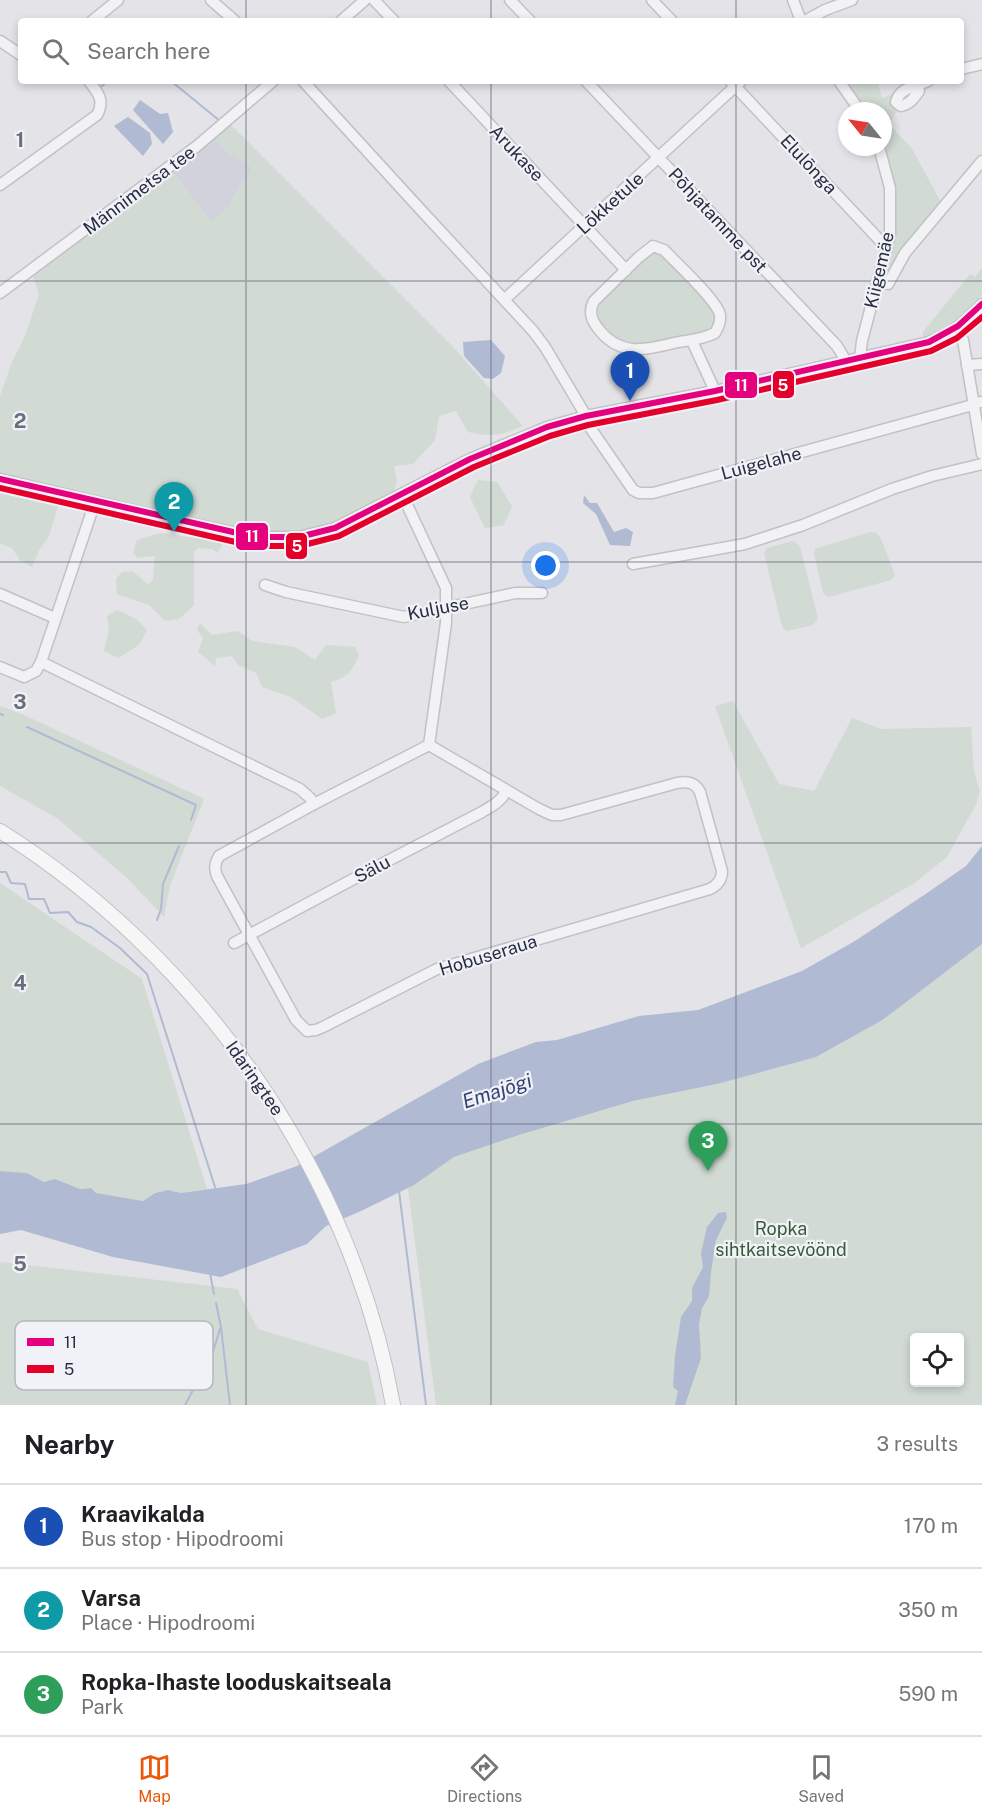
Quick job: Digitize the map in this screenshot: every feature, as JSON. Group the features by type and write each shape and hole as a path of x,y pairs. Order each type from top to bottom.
{"main road":[{"name":"Idaringtee","path":"0,831 60,872 96,901 175,976 246,1063 303,1153 352,1260 382,1352 393,1405"}],"street":[{"path":"96,18 118,0"},
{"path":"210,0 231,18"},
{"path":"344,18 364,0"},
{"path":"374,0 391,18"},
{"path":"510,0 527,18"},
{"path":"652,0 669,18"},
{"path":"793,0 802,18"},
{"path":"809,18 852,0"},
{"path":"0,41 18,53"},
{"path":"964,68 982,64"},
{"path":"0,185 97,115 101,108 101,99 90,84"},
{"name":"Männimetsa tee","path":"0,293 197,146 269,84"},
{"name":"Luigelahe","path":"306,84 533,331 545,347 590,426 633,490 639,493 653,493 978,403"},
{"name":"Arukase","path":"452,84 626,270"},
{"name":"Põhjatamme pst","path":"589,84 837,346 846,361"},
{"name":"Lõkketule","path":"505,299 659,158 735,84"},
{"name":"Elulõnga","path":"737,84 887,248"},
{"path":"841,84 854,102"},
{"name":"Kiigemäe","path":"860,358 862,341 890,234 890,188 881,156"},
{"path":"878,282 888,284 905,253 982,161"},
{"path":"653,246 664,250 711,300 720,314 715,333 692,341 655,349 631,349 613,343 591,318 591,305 626,270 653,246"},
{"path":"0,479 255,537 300,537 335,528 500,446 548,427 586,417 715,392 929,342 957,329 982,304"},
{"path":"957,329 963,340 967,365 978,403 982,454"},
{"path":"692,341 715,392"},
{"path":"967,365 982,364"},
{"path":"633,564 745,544 802,525 892,489 932,476 982,464"},
{"path":"402,494 446,588 446,623 429,746"},
{"path":"0,667 27,676 36,671 95,502"},
{"name":"Kuljuse","path":"265,585 286,592 404,616 515,593 542,593"},
{"path":"0,594 55,618"},
{"path":"41,662 300,789 314,804"},
{"name":"Hobuseraua","path":"429,746 506,791 547,813 561,815 677,783 690,782 698,787 700,792 722,871 721,878 717,885 710,889 437,969 323,1027 311,1031 303,1029 217,876 215,866 219,856 314,804 429,746"},
{"name":"Sälu","path":"234,944 496,804 506,791"}],"shaded area":[{"path":"211,135 226,151 250,165 252,172 240,184 229,206 211,222 169,167"}],"green space":[{"path":"844,84 878,84 882,98 901,91 901,105 892,119 892,102 857,102"},
{"path":"227,121 454,348 523,426 502,434 483,435 468,432 456,411 439,416 435,440 413,464 394,466 397,482 393,493 330,526 298,534 266,534 0,474 0,396 12,362 25,336 39,294 31,271 169,167 211,222 229,206 240,184 252,172 250,165 226,151 211,135"},
{"path":"892,127 912,149 943,206 888,283 880,281 891,233 884,156 892,156"},
{"path":"657,248 713,305 717,318 713,331 635,348 606,335 593,320 594,304"},
{"path":"982,268 982,295 951,327 937,336 923,338 923,332 970,274 975,277"},
{"path":"478,480 497,482 512,506 504,525 485,528 470,497"},
{"path":"0,491 58,506 49,536 39,550 32,567 19,559 13,549 0,543"},
{"path":"870,532 877,533 881,539 895,575 891,580 829,597 823,593 815,549"},
{"path":"160,533 223,542 218,553 212,549 198,548 194,552 194,605 179,619 165,621 149,605 117,594 116,579 122,572 132,571 149,585 153,579 155,556 137,558 133,552 137,540"},
{"path":"793,541 800,546 818,619 813,625 787,631 781,623 764,553 767,548"},
{"path":"117,610 136,619 147,630 139,645 118,658 104,651 109,630 107,616"},
{"path":"200,623 212,635 238,631 252,641 295,647 315,660 326,645 355,647 359,655 351,669 342,678 331,682 336,713 322,719 291,697 262,687 256,673 238,665 232,656 216,658 215,666 198,652 203,639 197,629"},
{"path":"733,701 779,784 814,791 852,718 881,729 971,727 974,771 980,791 976,804 947,857 913,884 801,948 715,706"},
{"path":"0,706 204,799 170,885 164,917 126,877 57,818 0,786"},
{"path":"0,883 142,979 207,1189 181,1193 168,1190 155,1193 143,1201 96,1193 91,1188 80,1189 45,1182 27,1173 0,1171"},
{"name":"Ropka sihtkaitsevöönd","path":"982,944 982,1405 436,1405 408,1188 454,1157 519,1135 633,1101 717,1084 884,1019"},
{"path":"0,1262 237,1289 258,1329 368,1362 377,1405 0,1405"}],"water":[{"path":"140,100 160,114 168,113 173,132 163,144 133,110"},
{"path":"128,117 150,133 152,144 143,156 114,126"},
{"path":"491,340 505,356 501,373 493,379 484,378 464,356 463,342"},
{"path":"584,495 590,503 597,503 614,532 626,528 633,532 630,546 610,545 596,514 583,503"},
{"name":"Emajõgi","path":"982,846 982,944 884,1019 816,1057 717,1084 633,1101 454,1157 414,1185 326,1226 307,1244 221,1277 113,1257 21,1230 0,1234 0,1171 27,1173 44,1182 55,1179 80,1189 91,1188 96,1193 143,1201 155,1193 168,1190 181,1193 246,1184 297,1166 478,1064 536,1042 557,1040 639,1016 698,1010 802,971 855,941 966,866"},
{"path":"726,1212 727,1218 716,1240 709,1296 702,1308 699,1324 701,1358 685,1405 675,1405 678,1391 673,1387 675,1356 681,1317 692,1301 692,1288 703,1267 701,1253 707,1227 718,1213"}],"waterway":[{"path":"175,84 220,121"},
{"path":"27,727 196,805 191,820"},
{"path":"157,920 161,909 163,884 179,846"},
{"path":"0,872 6,872 11,883 25,884 29,899 44,899 50,913 68,912 77,922 91,927 120,948 147,974 216,1190"},
{"path":"399,1191 426,1405"},
{"path":"210,1273 214,1294"},
{"path":"216,1303 230,1405"},
{"path":"213,1352 220,1329"},
{"path":"185,1405 193,1390"}],"transit line":[{"name":"11","path":"0,479 255,537 299,537 335,528 470,459 547,427 586,416 715,391 929,342 958,326 982,304"},
{"name":"5","path":"0,488 253,546 300,546 339,536 474,467 550,436 588,425 717,400 931,351 957,338 982,317"}],"place":[{"name":"Kraavikalda","path":"630,401"},
{"name":"Varsa","path":"174,532"},
{"name":"Ropka-Ihaste looduskaitseala","path":"708,1171"}]}
